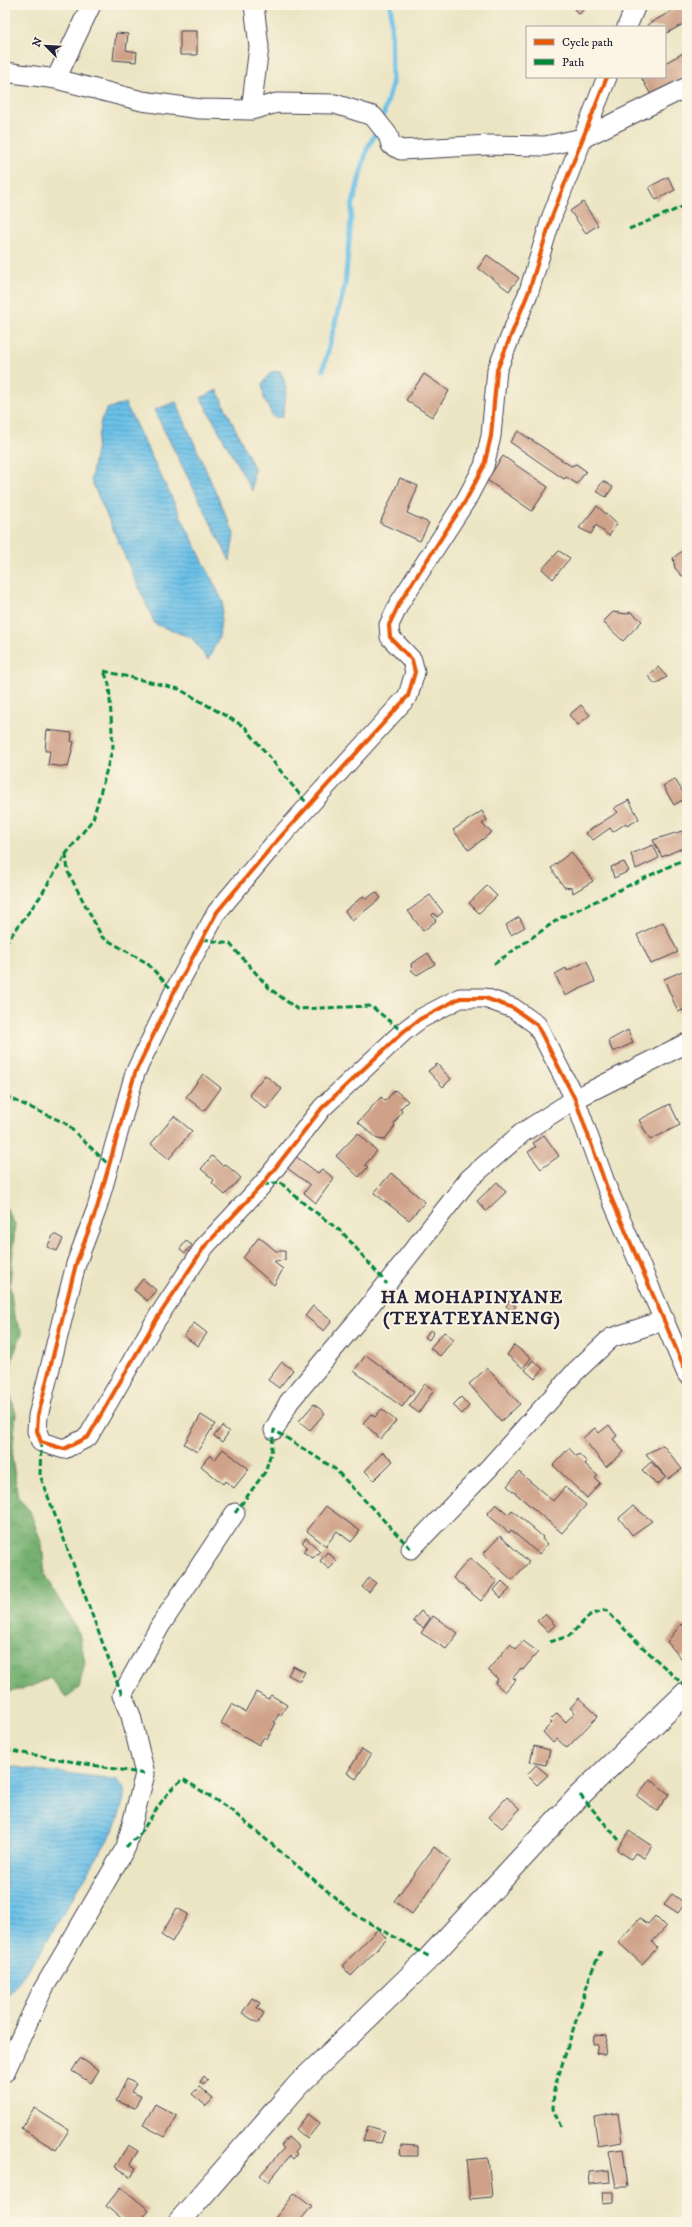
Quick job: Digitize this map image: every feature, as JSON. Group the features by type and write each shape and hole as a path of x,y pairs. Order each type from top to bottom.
{"main road":[{"path":"179,2222 298,2085 430,1957 580,1795 687,1692"}],"street":[{"path":"56,79 91,5"},
{"path":"251,110 259,47 254,5"},
{"path":"627,26 636,5"},
{"path":"5,72 56,79 142,101 200,109 251,110 277,103 335,104 373,116 388,135 392,145 401,150 489,145 545,146 583,138 687,88"},
{"path":"607,78 552,216 528,291 497,370 491,436 484,466 466,500 400,602 389,626 390,637 412,660 414,672 408,696 274,844 217,912 174,992 135,1073 97,1208 74,1271 38,1416 37,1431 41,1442 64,1449 88,1437 156,1320 206,1246 262,1185 322,1108 403,1032 420,1019 460,998 485,998 513,1008 537,1025 574,1099 607,1188 687,1374"},
{"path":"274,1430 288,1402 363,1314 469,1178 522,1133 574,1099 687,1043"},
{"path":"411,1549 488,1469 576,1371 611,1338 665,1320"},
{"path":"5,2072 42,1991 126,1847 145,1774 131,1716 122,1695 160,1626 235,1513"}],"green space":[{"path":"5,1206 15,1224 10,1285 14,1316 22,1333 12,1359 10,1393 16,1414 12,1457 18,1498 30,1511 42,1544 45,1576 79,1633 85,1662 79,1688 66,1697 50,1678 30,1687 5,1693"}],"water":[{"path":"280,371 286,388 285,405 282,417 273,417 264,398 262,384 271,372"},
{"path":"217,390 254,468 252,491 201,398"},
{"path":"176,402 234,534 230,561 154,410"},
{"path":"125,403 223,602 219,637 208,660 192,638 155,624 91,480 101,420 107,409"},
{"path":"5,1765 33,1770 118,1780 126,1791 116,1826 39,1954 5,2000"}],"building":[{"path":"570,5 589,5 579,14"},
{"path":"682,5 687,5 687,22 666,33 666,26 647,25"},
{"path":"180,31 197,31 197,55 180,55"},
{"path":"116,33 128,34 126,50 137,52 136,62 113,60"},
{"path":"687,51 687,76 651,95 642,78 666,78 666,62"},
{"path":"668,177 675,190 656,200 649,187"},
{"path":"583,202 598,225 586,233 570,211"},
{"path":"487,255 519,278 509,291 478,268"},
{"path":"424,374 449,391 432,417 406,400"},
{"path":"518,431 571,466 576,464 586,471 577,484 566,477 564,479 510,442"},
{"path":"503,456 548,487 532,511 487,480"},
{"path":"400,478 418,486 407,513 429,523 420,541 380,523"},
{"path":"603,481 613,487 606,497 596,491"},
{"path":"597,506 617,524 609,536 596,525 591,534 579,528"},
{"path":"687,547 687,575 682,576 675,568 673,558"},
{"path":"559,551 570,558 553,579 542,569"},
{"path":"613,612 626,614 631,612 642,621 623,641 603,622"},
{"path":"658,667 667,677 655,684 648,676"},
{"path":"581,705 590,715 578,725 569,715"},
{"path":"47,730 72,733 71,741 74,742 68,767 48,765 50,751 45,751"},
{"path":"675,779 686,798 674,805 663,786"},
{"path":"629,800 639,819 627,826 626,823 613,832 610,828 593,840 585,833 618,812 614,808"},
{"path":"482,811 487,820 482,824 492,832 469,850 453,830"},
{"path":"682,831 687,846 662,857 653,840"},
{"path":"653,845 659,858 636,869 631,854"},
{"path":"571,852 593,881 573,893 572,888 564,887 551,868"},
{"path":"624,862 629,871 614,878 611,867"},
{"path":"487,886 497,896 479,913 469,903"},
{"path":"376,892 381,898 352,921 345,911 363,896 366,899"},
{"path":"430,895 443,912 437,917 434,913 432,915 436,921 423,931 408,911"},
{"path":"519,917 525,927 511,935 506,925"},
{"path":"663,922 678,952 651,964 637,935"},
{"path":"428,953 435,964 417,975 412,971 411,964"},
{"path":"587,961 595,982 565,996 555,974 566,968 567,971"},
{"path":"687,969 687,1013 685,1009 678,1012 664,979"},
{"path":"628,1030 633,1043 613,1052 608,1041"},
{"path":"437,1064 451,1079 443,1087 428,1071"},
{"path":"203,1074 221,1088 204,1111 186,1097"},
{"path":"265,1075 282,1089 266,1109 249,1095"},
{"path":"395,1090 408,1101 400,1109 402,1111 394,1124 395,1126 384,1140 378,1139 358,1122 381,1097 385,1101"},
{"path":"670,1104 680,1125 650,1140 639,1120"},
{"path":"174,1116 192,1131 169,1159 151,1144"},
{"path":"358,1133 377,1151 365,1165 368,1167 359,1177 336,1156"},
{"path":"544,1135 559,1156 541,1169 528,1152 536,1147 533,1143"},
{"path":"212,1156 223,1166 225,1164 241,1178 225,1195 212,1183 214,1180 201,1169"},
{"path":"295,1156 318,1173 322,1169 334,1178 316,1203 304,1193 310,1185 287,1168"},
{"path":"391,1173 425,1202 409,1220 374,1193"},
{"path":"497,1182 506,1192 486,1211 477,1201"},
{"path":"54,1234 63,1239 57,1251 47,1247"},
{"path":"259,1237 276,1251 285,1251 285,1260 275,1261 275,1263 283,1269 274,1285 243,1258"},
{"path":"186,1241 192,1245 185,1253 180,1249"},
{"path":"143,1279 156,1290 147,1301 134,1290"},
{"path":"509,1301 516,1306 512,1311 506,1306"},
{"path":"313,1306 332,1321 324,1331 305,1316"},
{"path":"194,1323 207,1333 198,1346 184,1336"},
{"path":"430,1330 434,1332 429,1340 425,1337"},
{"path":"444,1332 454,1339 440,1356 430,1348"},
{"path":"514,1345 531,1358 523,1368 507,1355"},
{"path":"366,1355 414,1391 402,1407 354,1371"},
{"path":"533,1360 543,1369 535,1379 525,1370"},
{"path":"282,1362 293,1370 279,1388 268,1380"},
{"path":"487,1368 520,1404 501,1421 469,1384"},
{"path":"425,1384 434,1390 419,1413 409,1406"},
{"path":"461,1397 469,1406 462,1414 453,1405"},
{"path":"314,1404 325,1413 310,1430 299,1421"},
{"path":"382,1409 396,1421 381,1439 363,1423 371,1414 375,1417"},
{"path":"201,1415 215,1424 197,1452 184,1444"},
{"path":"609,1425 617,1436 613,1439 624,1452 606,1467 583,1438 595,1428 599,1433"},
{"path":"222,1426 229,1432 222,1442 214,1436"},
{"path":"663,1445 682,1469 668,1479 646,1454"},
{"path":"569,1448 576,1456 579,1454 587,1462 585,1464 598,1476 595,1478 600,1483 587,1498 553,1465"},
{"path":"223,1449 249,1469 234,1488 225,1481 223,1484 201,1466 210,1455 215,1459"},
{"path":"383,1452 393,1461 374,1480 365,1471"},
{"path":"651,1462 666,1477 657,1485 642,1470"},
{"path":"519,1472 553,1501 565,1487 586,1505 562,1533 507,1486"},
{"path":"496,1504 508,1514 512,1510 543,1537 542,1539 547,1544 539,1554 511,1530 509,1533 487,1514"},
{"path":"326,1506 360,1531 351,1542 337,1531 326,1546 307,1531"},
{"path":"633,1506 652,1521 632,1535 619,1518"},
{"path":"500,1536 529,1562 512,1580 483,1554"},
{"path":"306,1538 320,1551 313,1558 303,1552 307,1547 302,1542"},
{"path":"327,1552 337,1561 329,1569 320,1561"},
{"path":"470,1558 497,1581 481,1601 453,1578"},
{"path":"369,1578 376,1583 369,1592 362,1587"},
{"path":"502,1581 510,1589 501,1598 494,1590"},
{"path":"421,1611 430,1618 423,1628 413,1621"},
{"path":"545,1614 555,1625 548,1632 537,1621"},
{"path":"433,1616 458,1633 446,1649 421,1633"},
{"path":"681,1624 687,1629 687,1653 681,1658 667,1642"},
{"path":"523,1641 538,1652 523,1670 521,1668 513,1678 516,1679 505,1692 495,1683 498,1679 488,1670 510,1644 516,1649"},
{"path":"293,1666 305,1672 300,1681 288,1675"},
{"path":"256,1692 268,1699 271,1695 287,1705 281,1715 279,1714 274,1722 276,1723 267,1739 264,1737 259,1745 221,1723 232,1704 245,1712"},
{"path":"579,1698 598,1716 567,1748 557,1739 553,1743 543,1732 552,1723 549,1721 557,1713 566,1722 575,1712 570,1708"},
{"path":"534,1746 550,1750 546,1765 530,1762"},
{"path":"362,1749 371,1755 356,1779 347,1773"},
{"path":"536,1765 548,1775 537,1785 527,1775"},
{"path":"650,1779 669,1794 657,1811 637,1796"},
{"path":"507,1797 520,1809 502,1828 489,1817"},
{"path":"629,1831 652,1846 644,1858 635,1853 631,1859 617,1850"},
{"path":"434,1847 451,1860 412,1914 394,1901"},
{"path":"672,1894 685,1903 678,1913 664,1904"},
{"path":"177,1908 188,1914 172,1942 161,1935"},
{"path":"655,1916 666,1927 652,1942 657,1948 642,1964 618,1942 640,1918 648,1924"},
{"path":"378,1929 387,1939 351,1976 342,1966"},
{"path":"252,1998 260,2003 257,2008 264,2013 258,2023 242,2013"},
{"path":"594,2035 607,2036 605,2055 596,2053 598,2045 593,2044"},
{"path":"80,2058 99,2070 91,2083 72,2071"},
{"path":"204,2076 208,2080 204,2085 200,2082"},
{"path":"127,2079 136,2084 131,2092 141,2096 135,2108 116,2101"},
{"path":"199,2087 213,2099 206,2106 192,2094"},
{"path":"155,2104 177,2116 165,2137 143,2125"},
{"path":"34,2108 69,2130 56,2150 21,2128"},
{"path":"618,2113 622,2142 598,2146 594,2117"},
{"path":"308,2114 320,2123 307,2139 296,2129"},
{"path":"368,2126 385,2131 381,2143 363,2141"},
{"path":"288,2137 299,2147 295,2152 297,2154 293,2159 290,2156 268,2182 260,2175 284,2148 281,2146"},
{"path":"128,2145 138,2151 130,2164 136,2168 131,2177 115,2167"},
{"path":"401,2145 418,2146 418,2156 400,2156"},
{"path":"623,2149 628,2187 616,2187 609,2151"},
{"path":"488,2158 492,2197 470,2199 466,2160"},
{"path":"609,2170 610,2182 590,2184 589,2172"},
{"path":"121,2187 149,2210 139,2222 125,2222 106,2206"},
{"path":"602,2192 614,2192 614,2202 603,2203"},
{"path":"295,2193 312,2206 299,2222 272,2222"}],"waterway":[{"path":"382,120 392,85 391,5"},
{"path":"323,370 345,285 352,207 367,149 378,129"}],"marked path":[{"path":"629,229 687,205"},
{"path":"104,671 179,689 245,727 309,806"},
{"path":"5,944 40,897 66,854 93,819 113,747 109,684 104,671"},
{"path":"66,854 68,872 102,937 147,963 174,992"},
{"path":"494,964 560,918 687,858"},
{"path":"203,939 230,944 269,988 297,1009 371,1006 403,1032"},
{"path":"5,1096 65,1123 109,1165"},
{"path":"263,1185 280,1182 302,1202 343,1233 387,1284"},
{"path":"235,1513 265,1472 271,1453 274,1430 335,1469 411,1549"},
{"path":"41,1442 40,1475 122,1695"},
{"path":"550,1642 569,1636 590,1615 606,1610 636,1641 687,1688"},
{"path":"5,1750 145,1774"},
{"path":"126,1847 136,1838 170,1791 183,1779 231,1810 357,1916 430,1957"},
{"path":"580,1795 619,1840"},
{"path":"561,2127 553,2109 554,2090 591,1973 601,1951"}],"cycle path":[{"path":"607,78 552,216 529,291 497,370 491,436 484,466 466,500 400,602 389,625 390,637 412,660 415,672 408,696 274,844 217,912 174,992 135,1073 97,1208 76,1264 38,1416 37,1431 41,1442 64,1449 88,1437 156,1320 205,1246 262,1185 322,1108 403,1032 420,1019 460,998 485,998 513,1008 537,1025 575,1099 607,1188 687,1374"}],"district":[{"name":"HA MOHAPINYANE (TEYATEYANENG)","path":"472,1308"}]}
